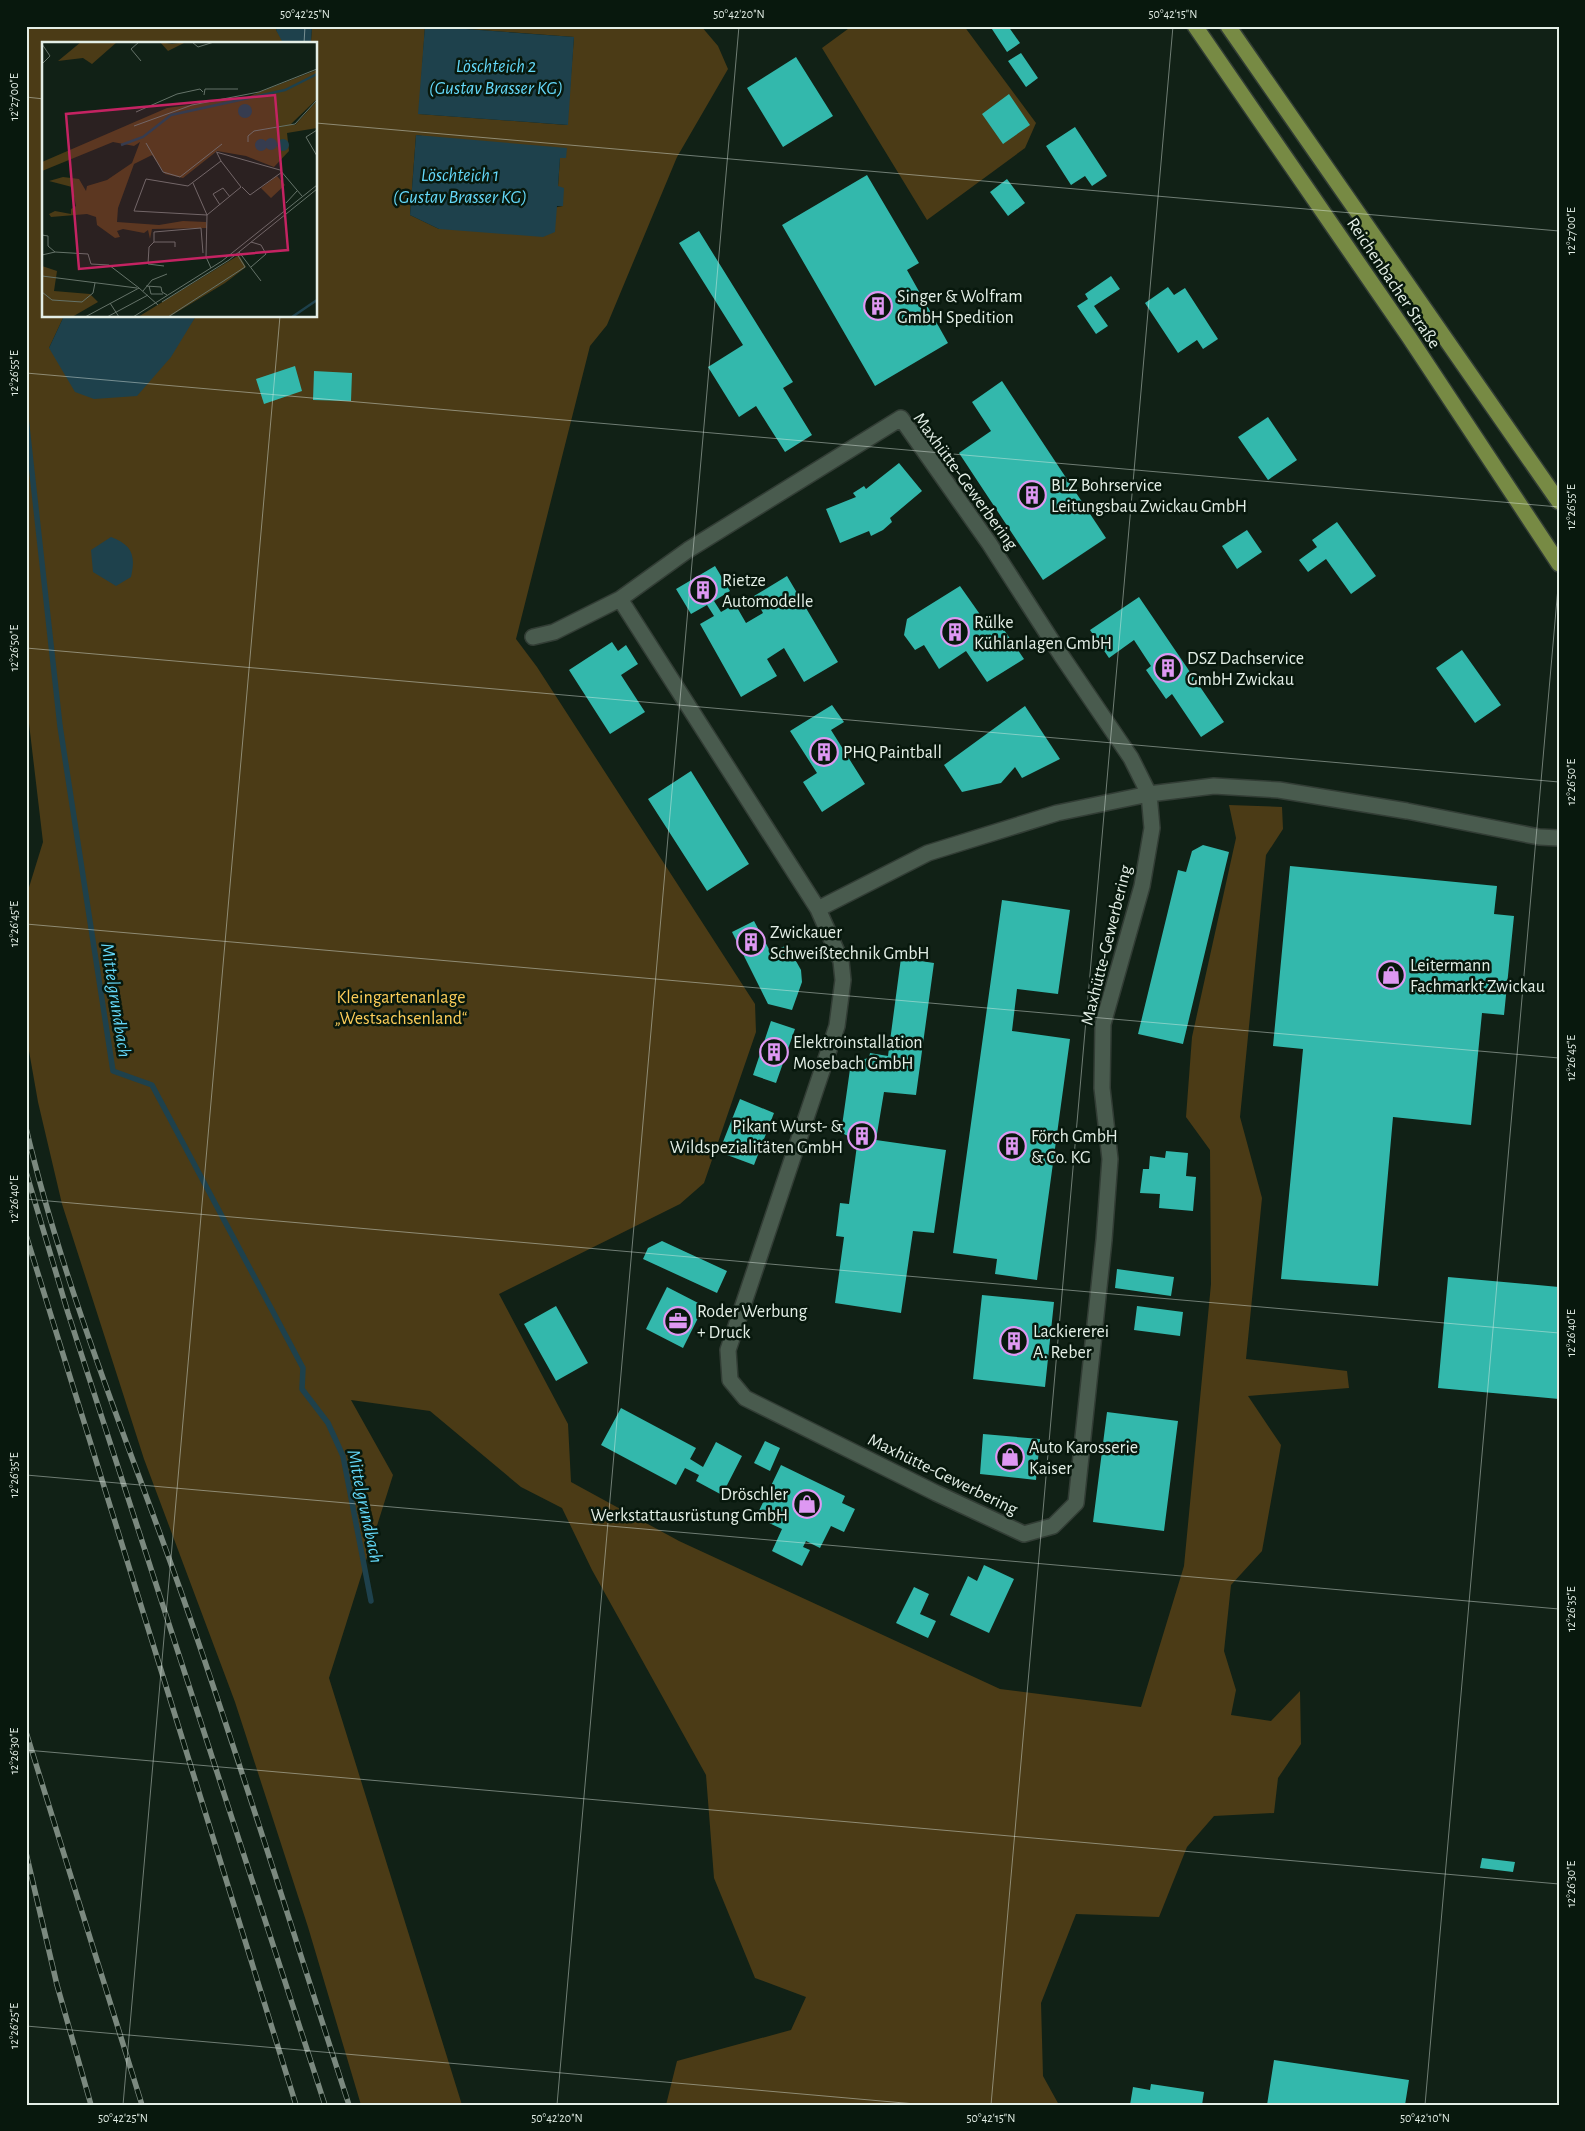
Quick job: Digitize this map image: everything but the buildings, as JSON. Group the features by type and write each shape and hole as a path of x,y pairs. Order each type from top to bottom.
{"main road":[{"name":"Reichenbacher Straße","path":"1195,26 1414,345 1559,564"},
{"name":"Reichenbacher Straße","path":"1228,26 1559,502"}],"street":[{"name":"Maxhütte-Gewerbering","path":"533,637 554,632 620,599 696,545 901,418 989,543 1131,758 1149,794 1152,828 1142,886 1103,1024 1102,1088 1110,1159 1104,1240 1076,1503 1053,1526 1024,1534 936,1493 745,1398 730,1380 728,1350 837,1026 843,980 840,961 818,909 620,599"},
{"path":"818,909 928,853 1057,813 1149,794 1214,786 1279,790 1407,811 1539,837 1559,838"}],"green space":[{"name":"Kleingartenanlage „Westsachsenland“","path":"26,26 278,26 276,30 285,42 42,42 42,318 63,318 49,348 186,330 195,318 318,318 318,42 309,42 312,26 425,26 419,114 567,125 574,37 427,26 701,26 718,46 728,69 677,157 607,325 590,346 516,639 537,667 755,1004 756,1032 704,1183 680,1204 499,1294 568,1424 571,1482 679,1541 1000,1689 1141,1707 1184,1566 1211,1284 1210,1150 1186,1117 1192,1037 1236,838 1229,805 1282,807 1283,829 1266,855 1240,1117 1262,1198 1246,1359 1347,1371 1349,1388 1248,1396 1281,1445 1262,1551 1231,1585 1224,1651 1236,1690 1231,1715 1271,1721 1300,1691 1301,1744 1278,1778 1274,1813 1214,1816 1187,1847 1159,1917 1076,1914 1041,2003 1043,2076 1059,2105 666,2105 677,2061 791,2030 806,1997 755,1978 714,1878 706,1775 592,1570 562,1508 521,1487 430,1411 351,1400 393,1475 329,1678 462,2105 361,2105 308,1927 235,1702 144,1459 62,1204 38,1102 26,1034 26,897 43,842 26,698","holes":["416,135 560,157 558,187 563,206 439,229 410,215"]},
{"path":"852,26 964,26 1036,123 1025,148 927,220 822,48"}],"water":[{"path":"278,26 312,26 311,41 282,42 276,30"},
{"name":"Löschteich 2 (Gustav Brasser KG)","path":"425,26 574,37 568,125 418,114"},
{"name":"Löschteich 1 (Gustav Brasser KG)","path":"416,135 567,148 566,158 560,158 558,186 564,188 563,206 557,206 555,232 543,237 439,229 410,215"},
{"path":"63,318 195,318 171,357 137,396 94,399 75,392 49,348"},
{"path":"111,537 128,547 133,563 131,577 116,586 93,572 91,550"}],"waterway":[{"name":"Mittelgrundbach","path":"26,418 60,726 113,1071 152,1085 303,1368 302,1389 328,1423 343,1456 371,1601"}],"railway":[{"path":"26,1128 41,1187 77,1303 202,1653 349,2105"},
{"path":"26,1172 68,1313 325,2105"},
{"path":"26,1235 296,2105"},
{"path":"26,1732 142,2105"},
{"path":"26,1853 57,1985 91,2105"}],"place":[{"name":"Singer & Wolfram GmbH Spedition","path":"878,306"},
{"name":"BLZ Bohrservice Leitungsbau Zwickau GmbH","path":"1032,495"},
{"name":"Rietze Automodelle","path":"703,590"},
{"name":"Rülke Kühlanlagen GmbH","path":"955,632"},
{"name":"DSZ Dachservice GmbH Zwickau","path":"1168,668"},
{"name":"PHQ Paintball","path":"824,752"},
{"name":"Zwickauer Schweißtechnik GmbH","path":"751,942"},
{"name":"Leitermann Fachmarkt Zwickau","path":"1391,975"},
{"name":"Elektroinstallation Mosebach GmbH","path":"774,1052"},
{"name":"Pikant Wurst- & Wildspezialitäten GmbH","path":"862,1136"},
{"name":"Förch GmbH & Co. KG","path":"1012,1146"},
{"name":"Roder Werbung + Druck","path":"678,1321"},
{"name":"Lackiererei A. Reber","path":"1014,1341"},
{"name":"Auto Karosserie Kaiser","path":"1010,1457"},
{"name":"Dröschler Werkstattausrüstung GmbH","path":"807,1504"}]}
